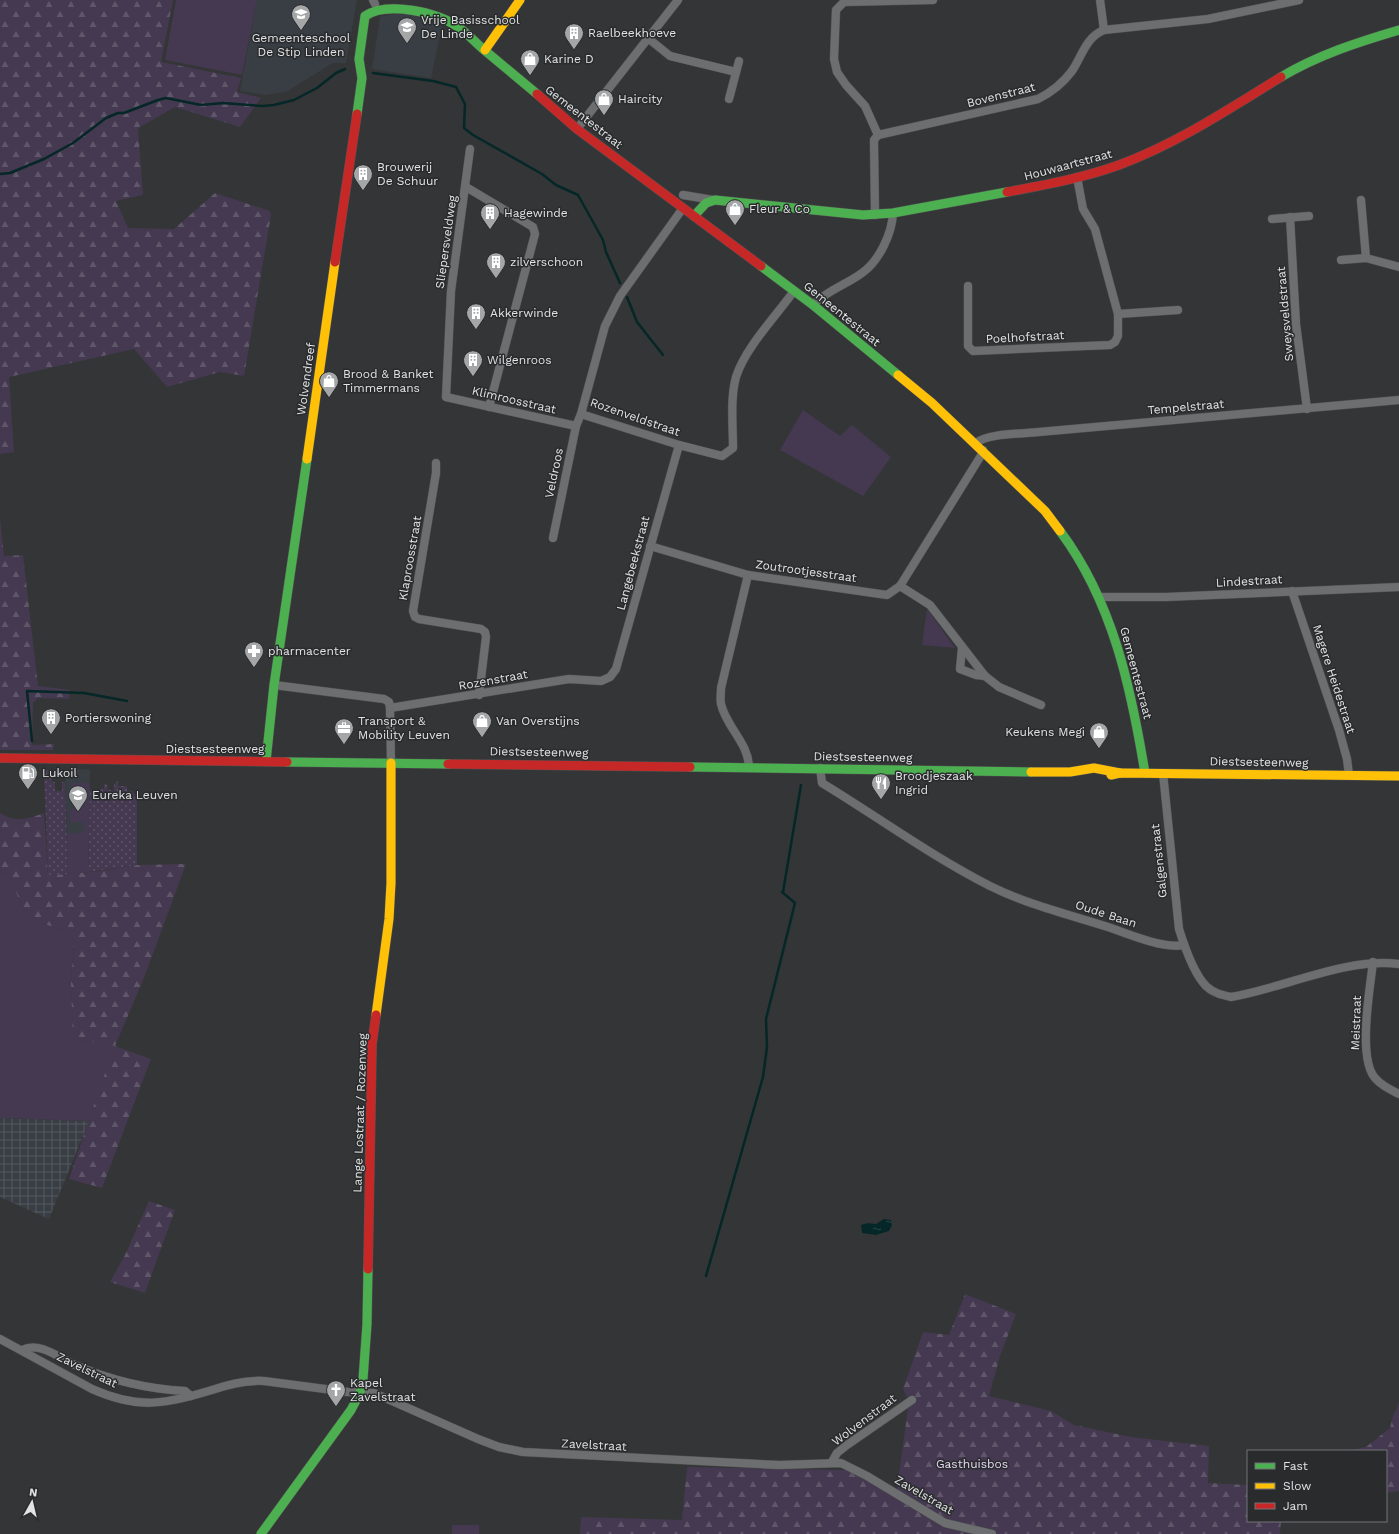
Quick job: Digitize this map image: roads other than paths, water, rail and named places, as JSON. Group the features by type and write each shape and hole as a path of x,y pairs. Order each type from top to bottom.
{"street":[{"path":"485,50 520,0"},
{"path":"577,128 649,39 678,0"},
{"path":"875,215 874,140 878,136 865,106 846,86 837,72 834,59 836,10 844,2 933,0"},
{"path":"1100,0 1104,30"},
{"name":"Bovenstraat","path":"878,136 1038,99 1050,93 1062,82 1072,70 1089,40 1097,33 1104,30 1208,19 1299,0"},
{"name":"Gemeentestraat","path":"374,2 402,4 437,15 458,26 577,128 813,305 932,403 983,450 1045,511 1062,531 1078,555 1100,597 1124,666 1145,764 1144,773"},
{"name":"Wolvendreef","path":"266,761 274,685 362,78 359,59 366,16 368,10 374,2"},
{"name":"Houwaartstraat","path":"683,195 715,200 875,215 1022,190 1077,177 1118,165 1202,126 1306,62 1354,43 1399,30"},
{"path":"649,39 670,56 736,72"},
{"path":"729,99 739,61"},
{"path":"466,187 470,149"},
{"name":"Poelhofstraat","path":"968,286 968,346 973,351 1110,345 1115,342 1118,336 1118,314 1095,229 1082,209 1077,177"},
{"name":"Sliepersveldweg","path":"446,397 451,291 466,187 533,227 535,234 489,407"},
{"path":"694,216 706,203 715,200"},
{"path":"1361,200 1366,258"},
{"name":"Rozenveldstraat","path":"683,208 620,296 606,326 581,414 679,445 722,456 733,448 733,394 737,376 751,348 794,291"},
{"path":"813,305 824,295 864,272 872,264 888,234 892,213"},
{"path":"1272,219 1309,216"},
{"name":"Sweysveldstraat","path":"1290,218 1296,324 1307,409"},
{"path":"1341,260 1366,258 1399,268"},
{"path":"1118,314 1178,310"},
{"name":"Klimroosstraat","path":"446,397 576,426"},
{"name":"Tempelstraat","path":"976,444 986,438 1032,433 1399,400"},
{"name":"Veldroos","path":"553,538 576,426 581,414"},
{"name":"Langebeekstraat","path":"601,681 610,677 616,669 679,445"},
{"path":"983,450 900,586 930,606 985,676 1000,687 1041,704"},
{"name":"Klaproosstraat","path":"436,462 436,474 413,610 415,617 420,619 481,629 485,632 486,637 479,695"},
{"path":"650,546 748,575"},
{"name":"Zoutrootjesstraat","path":"748,768 748,757 723,711 720,702 721,688 748,575 888,595 900,586"},
{"name":"Lindestraat","path":"1100,597 1166,597 1399,587"},
{"name":"Magere Heidestraat","path":"1292,591 1339,730 1347,759 1349,775"},
{"path":"962,648 960,669 976,675 985,676"},
{"name":"Rozenstraat","path":"390,708 479,695 569,679 601,681"},
{"path":"274,685 384,699 389,702 391,762"},
{"name":"Diestsesteenweg","path":"0,758 1078,772 1091,768 1105,768 1120,773 1399,776"},
{"name":"Lange Lostraat / Rozenweg","path":"261,1534 351,1410 360,1393 363,1379 368,1324 372,1044 389,920 391,762"},
{"name":"Oude Baan","path":"820,768 822,783 991,887 1018,898 1122,932 1167,945 1184,945"},
{"name":"Galgenstraat","path":"1163,773 1179,929 1184,945"},
{"path":"1184,945 1205,985 1220,995 1232,996 1373,962 1399,964"},
{"name":"Meistraat","path":"1373,962 1366,1029 1369,1066 1376,1080 1399,1094"},
{"name":"Zavelstraat","path":"0,1338 92,1389 118,1399 164,1403 231,1384 254,1380 360,1393 374,1393 478,1439 500,1447 523,1452 779,1465 832,1462 853,1468 945,1523 992,1534"},
{"name":"Zavelstraat","path":"22,1350 32,1347 40,1348 75,1365 124,1383 185,1391 191,1396"},
{"name":"Wolvenstraat","path":"832,1462 837,1454 847,1446 912,1400"}],"water":[{"path":"884,1219 891,1220 892,1225 889,1231 876,1235 862,1233 861,1225 867,1223 876,1224"}],"waterway":[{"path":"0,174 10,173 44,159 73,143 106,118 158,100 166,98 201,105 223,103 262,106 274,105 294,100 317,88 336,73 345,69"},
{"path":"373,73 433,81 456,87 465,104 464,128 473,135 542,174 556,185 578,195 603,240 606,252 620,283"},
{"path":"627,297 637,322 663,355"},
{"path":"32,741 27,691 84,693 127,701"},
{"path":"783,892 801,785"},
{"path":"706,1276 763,1077 767,1047 766,1019 795,903 782,892"}],"place":[{"name":"Gemeenteschool De Stip Linden","path":"301,31"},
{"name":"Vrije Basisschool De Linde","path":"407,44"},
{"name":"Raelbeekhoeve","path":"574,50"},
{"name":"Karine D","path":"530,76"},
{"name":"Haircity","path":"604,116"},
{"name":"Brouwerij De Schuur","path":"363,191"},
{"name":"Fleur & Co","path":"735,226"},
{"name":"Hagewinde","path":"490,230"},
{"name":"zilverschoon","path":"496,279"},
{"name":"Akkerwinde","path":"476,330"},
{"name":"Wilgenroos","path":"473,377"},
{"name":"Brood & Banket Timmermans","path":"329,398"},
{"name":"pharmacenter","path":"254,668"},
{"name":"Portierswoning","path":"51,735"},
{"name":"Van Overstijns","path":"482,738"},
{"name":"Transport & Mobility Leuven","path":"344,745"},
{"name":"Keukens Megi","path":"1099,749"},
{"name":"Lukoil","path":"28,790"},
{"name":"Broodjeszaak Ingrid","path":"881,800"},
{"name":"Eureka Leuven","path":"78,812"},
{"name":"Kapel Zavelstraat","path":"336,1407"}],"park label":[{"name":"Gasthuisbos","path":"972,1464"}]}
